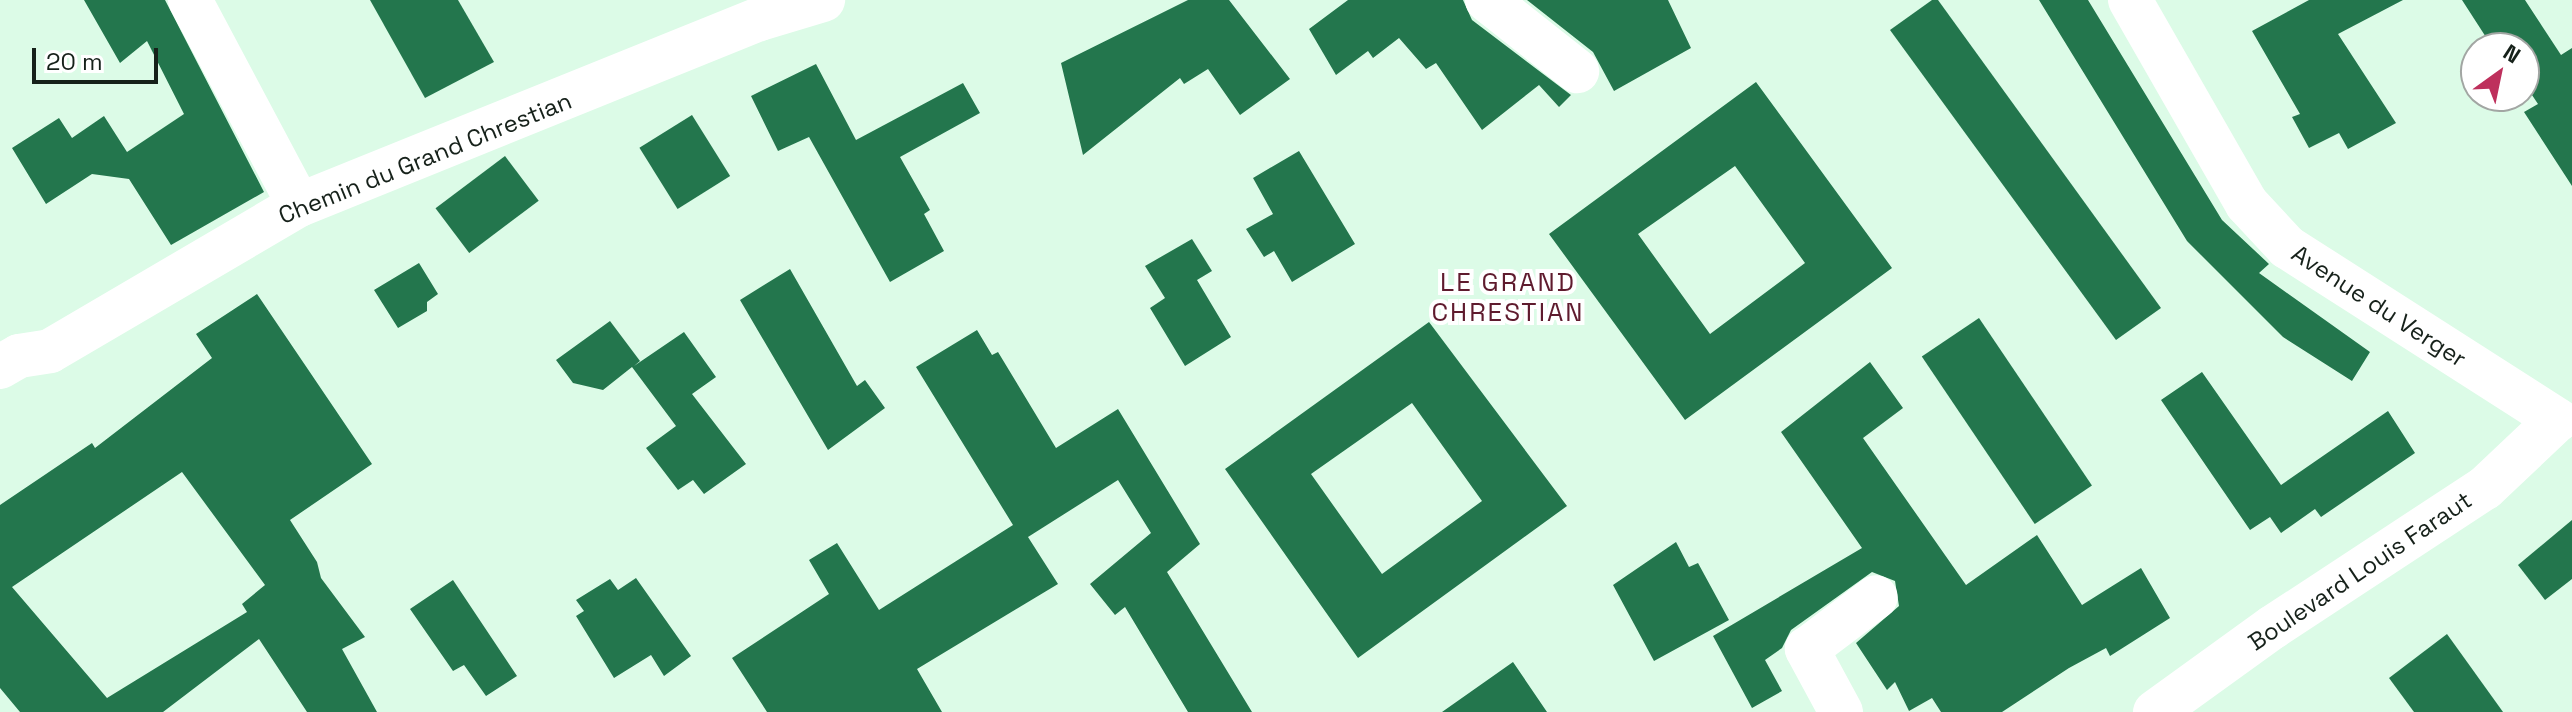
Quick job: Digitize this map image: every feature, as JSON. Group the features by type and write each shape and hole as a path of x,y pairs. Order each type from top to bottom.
{"street":[{"path":"190,0 299,205"},
{"name":"Chemin du Grand Chrestian","path":"0,367 19,356 50,351 299,205 760,19 823,0"},
{"path":"1487,0 1577,71"},
{"name":"Avenue du Verger","path":"2130,0 2247,204 2287,247 2567,426"},
{"name":"Boulevard Louis Faraut","path":"2155,712 2273,627 2485,488 2567,426"},
{"path":"1841,712 1807,649 1876,597"}],"building":[{"path":"84,0 165,0 264,192 171,245 129,179 92,174 46,204 12,148 59,118 72,138 104,116 127,152 184,114 147,41 120,63"},
{"path":"370,0 458,0 494,62 425,98"},
{"path":"1188,0 1229,0 1290,79 1240,115 1208,69 1184,84 1180,78 1083,155 1061,63"},
{"path":"1348,0 1463,0 1472,20 1571,95 1559,107 1539,85 1482,130 1436,63 1426,69 1399,38 1373,58 1368,51 1336,75 1309,29"},
{"path":"1527,0 1668,0 1691,48 1614,91 1593,52"},
{"path":"1932,0 1938,0 2161,308 2116,340 1890,30"},
{"path":"2039,0 2088,0 2222,220 2269,264 2259,273 2370,352 2352,381 2283,337 2187,241"},
{"path":"2309,0 2403,0 2338,34 2396,123 2348,149 2339,133 2309,148 2292,117 2300,114 2252,31"},
{"path":"2462,0 2525,0 2561,55 2572,48 2572,186 2524,112 2540,112 2540,32 2483,32"},
{"path":"816,64 856,140 963,83 980,113 900,157 930,210 924,214 944,251 890,282 809,137 778,151 751,96"},
{"path":"1756,82 1892,268 1685,420 1549,234","holes":["1735,166 1805,263 1710,334 1638,234"]},
{"path":"692,115 730,176 678,209 639,148"},
{"path":"1299,151 1355,244 1292,282 1274,251 1264,257 1246,229 1273,214 1253,178"},
{"path":"505,156 539,201 469,253 436,208"},
{"path":"1192,239 1212,271 1197,280 1231,337 1185,366 1150,308 1165,298 1145,266"},
{"path":"419,263 438,294 427,302 427,311 398,328 374,290"},
{"path":"790,269 857,386 865,380 885,408 828,450 740,300"},
{"path":"257,294 372,464 290,520 317,562 321,578 365,637 342,649 377,712 307,712 259,639 163,712 20,712 0,688 0,505 92,443 95,448 212,358 196,334","holes":["182,472 265,585 242,604 247,612 107,698 12,587"]},
{"path":"1979,318 2092,485 2035,524 1922,357"},
{"path":"610,321 640,361 634,366 684,332 716,377 692,394 746,464 704,494 693,480 678,490 646,448 676,426 632,367 603,390 573,383 556,360"},
{"path":"1429,322 1567,506 1358,658 1225,469","holes":["1412,403 1482,501 1382,574 1311,474"]},
{"path":"977,330 992,355 998,352 1056,448 1118,409 1200,544 1167,572 1252,712 1188,712 1125,607 1115,615 1090,584 1151,533 1118,480 1028,537 1058,584 917,669 942,712 767,712 732,658 829,594 809,560 837,543 879,610 1013,525 916,367"},
{"path":"1870,362 1903,408 1863,438 1966,585 2037,535 2082,605 2141,568 2170,618 2110,656 2106,648 2069,668 2002,712 1941,712 1932,698 1909,711 1895,682 1887,690 1856,643 1899,606 1895,581 1872,572 1791,630 1782,648 1765,660 1782,691 1752,708 1713,636 1862,548 1781,432"},
{"path":"2202,372 2281,485 2388,411 2415,453 2321,517 2315,509 2281,533 2270,517 2250,530 2161,400"},
{"path":"2572,520 2572,579 2545,600 2518,565"},
{"path":"1676,542 1689,567 1698,563 1729,620 1654,661 1613,585"},
{"path":"636,578 691,656 664,676 651,655 614,678 576,616 584,611 576,600 610,579 618,590"},
{"path":"453,580 517,676 486,696 464,665 453,671 410,609"},
{"path":"2447,634 2503,712 2414,712 2389,678"},
{"path":"1513,662 1547,712 1442,712 1496,674"}],"district":[{"name":"LE GRAND CHRESTIAN","path":"1508,298"}]}
